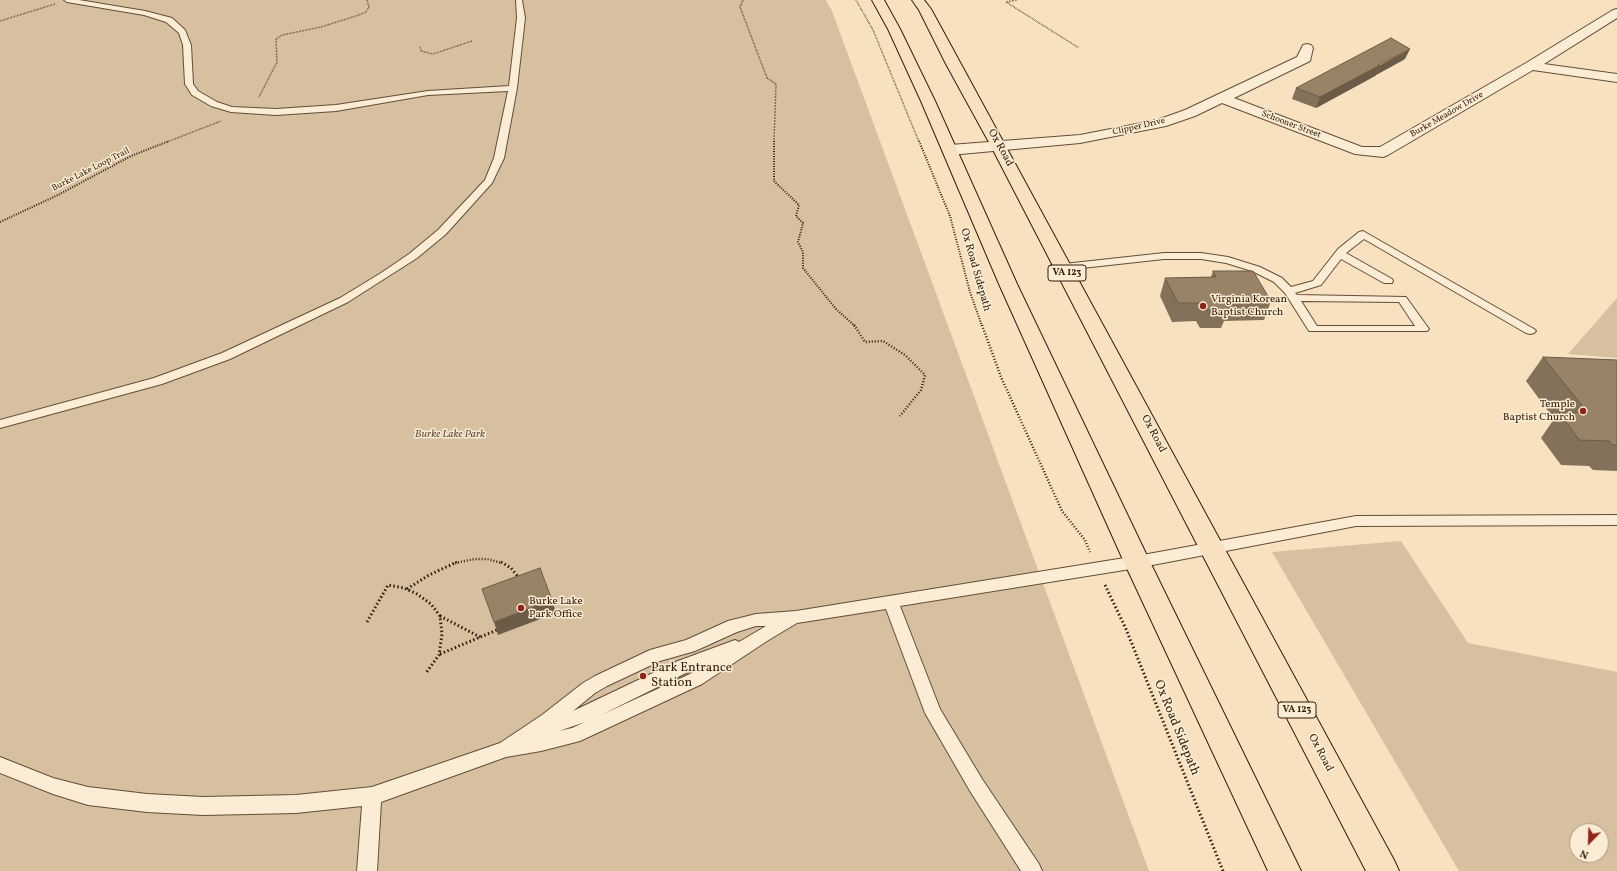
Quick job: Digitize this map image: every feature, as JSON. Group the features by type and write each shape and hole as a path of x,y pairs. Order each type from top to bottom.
{"highway":[{"path":"878,0 894,29 950,150 1008,284 1136,562 1285,871"},
{"name":"Ox Road","path":"918,0 925,9 953,64 1064,267 1382,871"}],"street":[{"name":"Burke Meadow Drive","path":"1360,151 1383,152 1531,66 1617,13"},
{"name":"Clipper Drive","path":"950,150 1080,139 1135,129 1190,113 1222,98 1302,60 1305,58 1307,48"},
{"path":"1531,66 1617,78"},
{"name":"Schooner Street","path":"1222,98 1360,151"}],"lane":[{"path":"67,0 145,13 174,23 182,32 187,45 189,84 195,93 206,100 231,109 260,112 314,110 428,92 513,88"},
{"path":"0,424 158,381 226,356 344,300 413,256 442,232 462,212 488,181 499,158 513,88 522,18 519,0"},
{"path":"1291,295 1317,283 1341,254 1362,234 1530,331"},
{"path":"1341,254 1388,281"},
{"path":"1064,267 1164,256 1201,256 1228,260 1256,269 1278,280 1291,295 1313,329 1423,329 1402,299 1291,295"},
{"path":"506,749 530,734 589,688 656,655 688,646 734,626 756,620 796,617 1136,562 1356,521 1617,520"},
{"path":"891,602 902,636 933,713 976,785 1032,871"},
{"path":"0,765 52,786 88,796 147,803 203,806 296,804 372,796 506,749 574,736 696,679 761,636 796,617"},
{"path":"530,734 585,714 684,666 761,636"},
{"path":"366,871 372,796"}],"path":[{"path":"257,100 269,74 277,62 276,39 282,36 327,25 366,12 369,7 367,0"},
{"path":"742,0 740,7 767,78 776,84 774,181 799,205 796,216 803,223 798,242 803,252 803,268 836,309 855,325 865,342 882,341 905,355 925,375 922,390 900,416"},
{"name":"Ox Road Sidepath","path":"856,0 873,30 950,216 970,292 1001,377 1062,511 1085,540"},
{"path":"1006,1 1016,0"},
{"path":"1006,1 1013,8 1079,48"},
{"path":"0,21 59,2"},
{"path":"420,47 422,51 434,54 472,40"},
{"name":"Burke Lake Loop Trail","path":"0,222 131,156 209,127 227,118"},
{"path":"407,589 445,567 475,559 493,561 511,568 520,576 522,583"},
{"path":"367,622 388,585 407,589 417,594 431,604 440,616 480,637"},
{"name":"Ox Road Sidepath","path":"1108,593 1126,629 1223,871"},
{"path":"426,673 439,655 442,634 440,616"},
{"path":"439,655 497,630"}],"green space":[{"name":"Burke Lake Park","path":"0,0 826,0 832,11 1149,871 0,871"},
{"path":"1617,298 1617,358 1568,354"},
{"path":"1401,541 1468,643 1617,672 1617,871 1459,871 1272,552"}],"building":[{"path":"1391,38 1410,49 1320,97 1296,88"},
{"path":"1213,271 1253,271 1271,301 1224,302 1228,309 1206,310 1202,303 1178,303 1165,278 1216,277"},
{"path":"1543,357 1617,360 1617,445 1612,445 1609,441 1579,440 1559,412 1588,413"},
{"path":"540,568 552,600 494,622 482,589"}],"place":[{"name":"Virginia Korean Baptist Church","path":"1203,306"},
{"name":"Temple Baptist Church","path":"1583,411"},
{"name":"Burke Lake Park Office","path":"521,608"},
{"name":"Park Entrance Station","path":"643,676"}]}
